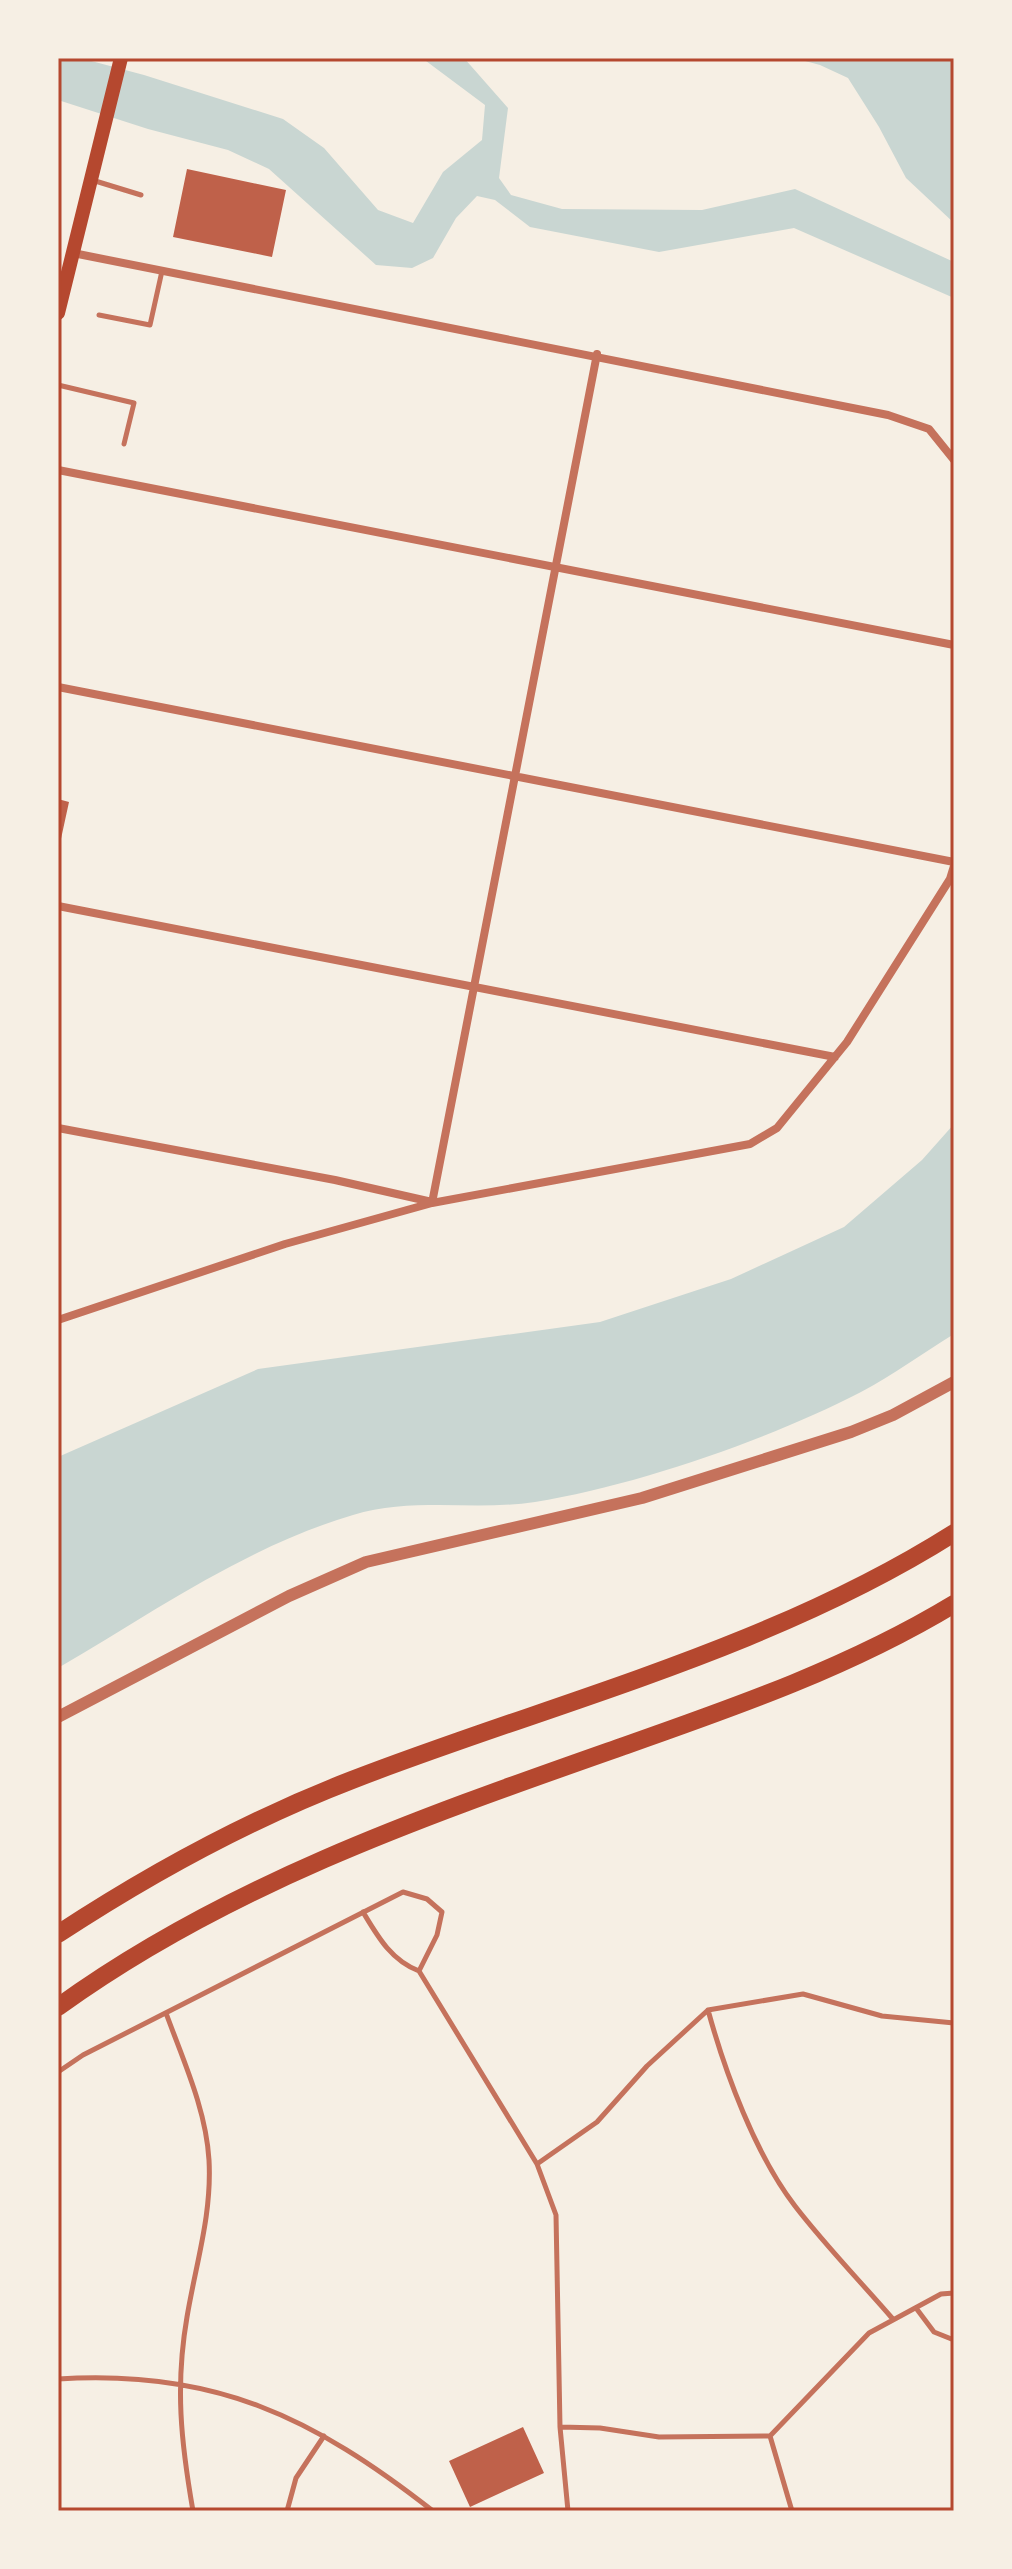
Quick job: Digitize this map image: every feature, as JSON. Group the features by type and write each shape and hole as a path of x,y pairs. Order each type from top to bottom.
{"highway":[{"path":"58,1934 163,1869 285,1808 399,1762 763,1631 885,1573 954,1533"},
{"path":"58,2007 187,1926 307,1865 428,1816 753,1700 880,1644 954,1604"}],"main road":[{"path":"58,313 121,61"}],"street":[{"path":"73,253 597,354 888,415 929,429 954,460"},
{"path":"432,1203 597,354"},
{"path":"58,470 954,645"},
{"path":"58,687 954,864 950,879 835,1057 777,1128 750,1144 432,1203 285,1244 58,1320"},
{"path":"58,906 835,1057"},
{"path":"58,1128 335,1180 432,1203"},
{"path":"58,1717 289,1596 366,1562 642,1498 851,1432 893,1415 954,1382"}],"lane":[{"path":"91,180 141,195"},
{"path":"99,315 150,325 162,270"},
{"path":"58,385 134,403 124,444"},
{"path":"58,2072 83,2055 403,1892 427,1899 442,1912 437,1935 419,1971"},
{"path":"363,1912 381,1942 404,1965 419,1971 537,2164 556,2215 560,2427 568,2511"},
{"path":"537,2164 597,2122 647,2066 708,2010 803,1994 882,2016 954,2023"},
{"path":"708,2010 722,2062 754,2134 793,2204 892,2318"},
{"path":"166,2013 195,2092 209,2158 207,2228 187,2315 179,2382 180,2436 193,2511"},
{"path":"560,2427 600,2428 659,2437 770,2436 869,2333 941,2294 954,2293"},
{"path":"916,2308 934,2332 954,2340"},
{"path":"58,2379 101,2376 179,2382 256,2403 368,2460 433,2511"},
{"path":"287,2511 296,2478 324,2436"},
{"path":"770,2436 792,2511"}],"shaded area":[{"path":"58,58 80,58 144,75 283,119 324,148 378,210 413,223 443,172 482,140 485,105 422,58 464,58 508,108 499,178 511,195 562,209 702,210 795,189 954,262 954,298 794,228 659,252 530,227 495,200 477,196 456,218 433,258 412,268 376,265 269,169 228,150 148,129 58,100"},
{"path":"794,58 954,58 954,223 906,178 848,78 820,65"},
{"path":"954,1124 954,1334 885,1378 785,1427 702,1459 616,1484 535,1502 421,1505 375,1510 313,1528 201,1582 58,1668 58,1457 258,1369 600,1322 731,1279 844,1227 922,1160"}],"building":[{"path":"187,169 286,190 272,257 173,237"},
{"path":"58,799 69,802 59,848 58,848"},
{"path":"523,2427 544,2473 470,2507 449,2461"}]}
